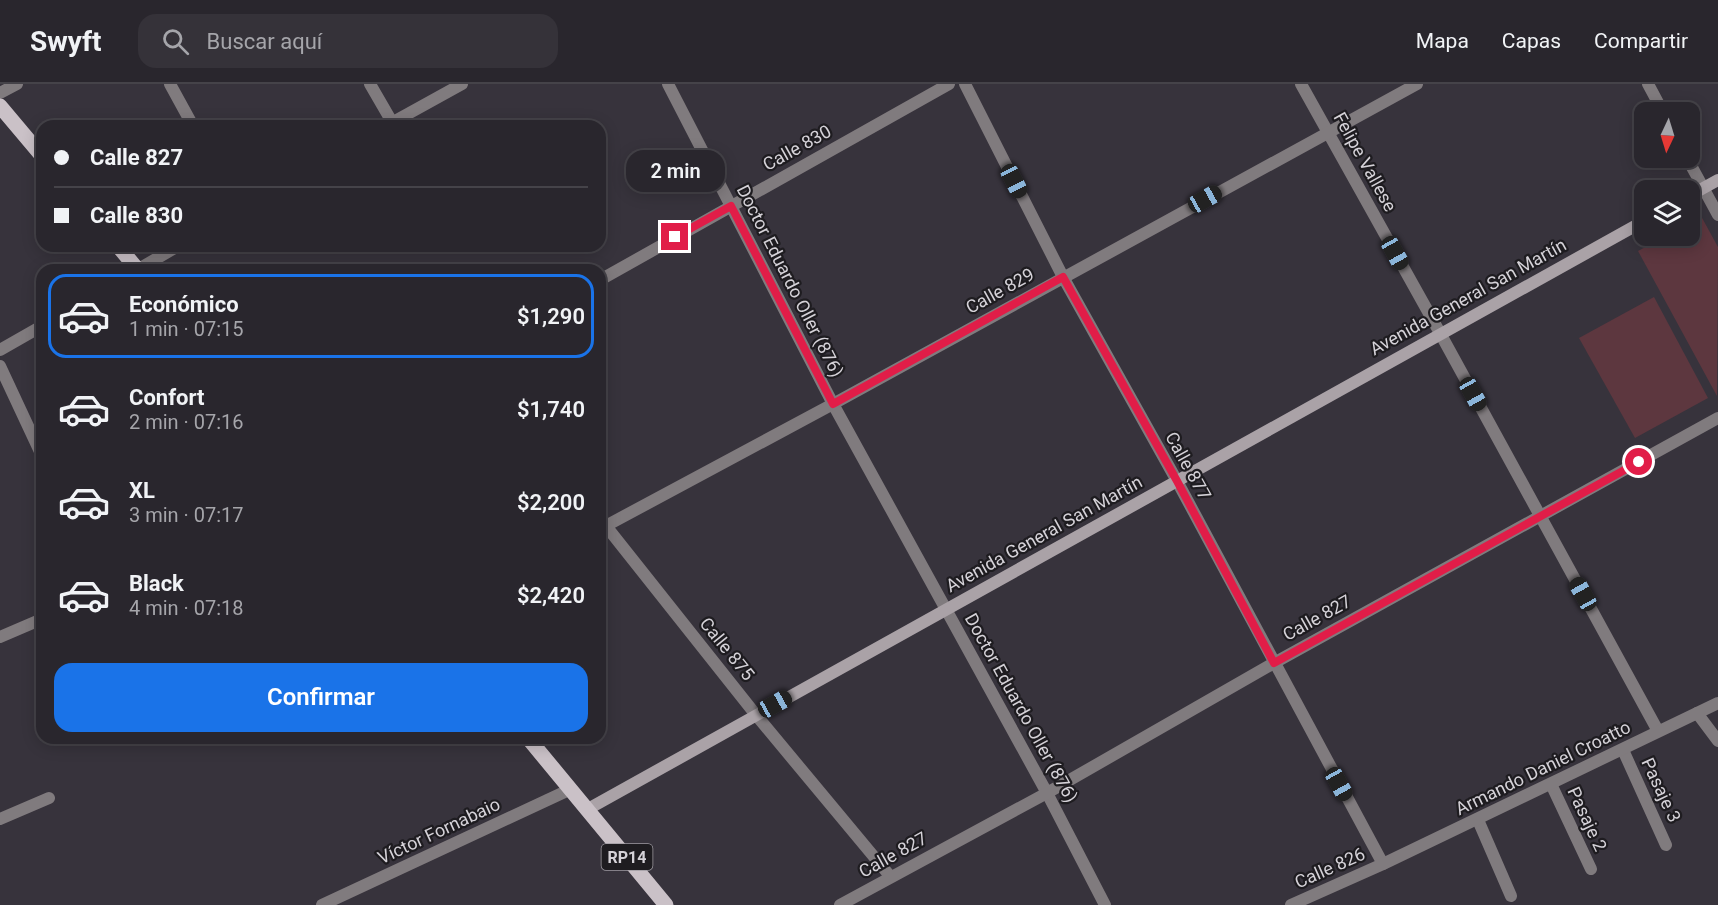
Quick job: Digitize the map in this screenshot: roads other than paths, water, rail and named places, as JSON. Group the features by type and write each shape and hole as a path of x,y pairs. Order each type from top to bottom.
{"main road":[{"path":"0,106 36,149"},
{"path":"1700,190 1718,180"},
{"name":"Avenida General San Martín","path":"588,809 1634,226"},
{"path":"123,252 132,264"},
{"name":"RP14","path":"533,744 666,905"}],"street":[{"path":"0,93 16,84"},
{"path":"170,84 190,120"},
{"path":"370,84 387,120"},
{"path":"396,120 462,84"},
{"name":"Doctor Eduardo Oller (876)","path":"668,84 833,404 1047,793 1105,905"},
{"name":"Calle 830","path":"606,276 949,84"},
{"name":"Calle 877","path":"965,84 1063,277 1177,481 1383,864"},
{"name":"Felipe Vallese","path":"1301,84 1658,731"},
{"name":"Calle 829","path":"606,525 833,404 1417,84"},
{"path":"1648,84 1658,102"},
{"path":"1692,168 1718,215"},
{"path":"147,264 168,252"},
{"path":"0,350 36,329"},
{"path":"0,366 36,443"},
{"name":"Calle 827","path":"840,905 1047,793 1274,663 1718,418"},
{"name":"Calle 875","path":"606,531 890,876"},
{"path":"0,637 36,622"},
{"name":"Armando Daniel Croatto","path":"1383,864 1718,703"},
{"path":"1697,713 1718,741"},
{"name":"Pasaje 3","path":"1623,750 1666,845"},
{"name":"Pasaje 2","path":"1551,784 1591,869"},
{"name":"Víctor Fornabaio","path":"322,905 571,789"},
{"path":"0,819 49,798"},
{"path":"1478,820 1511,896"},
{"name":"Calle 826","path":"1291,905 1383,864"}]}
